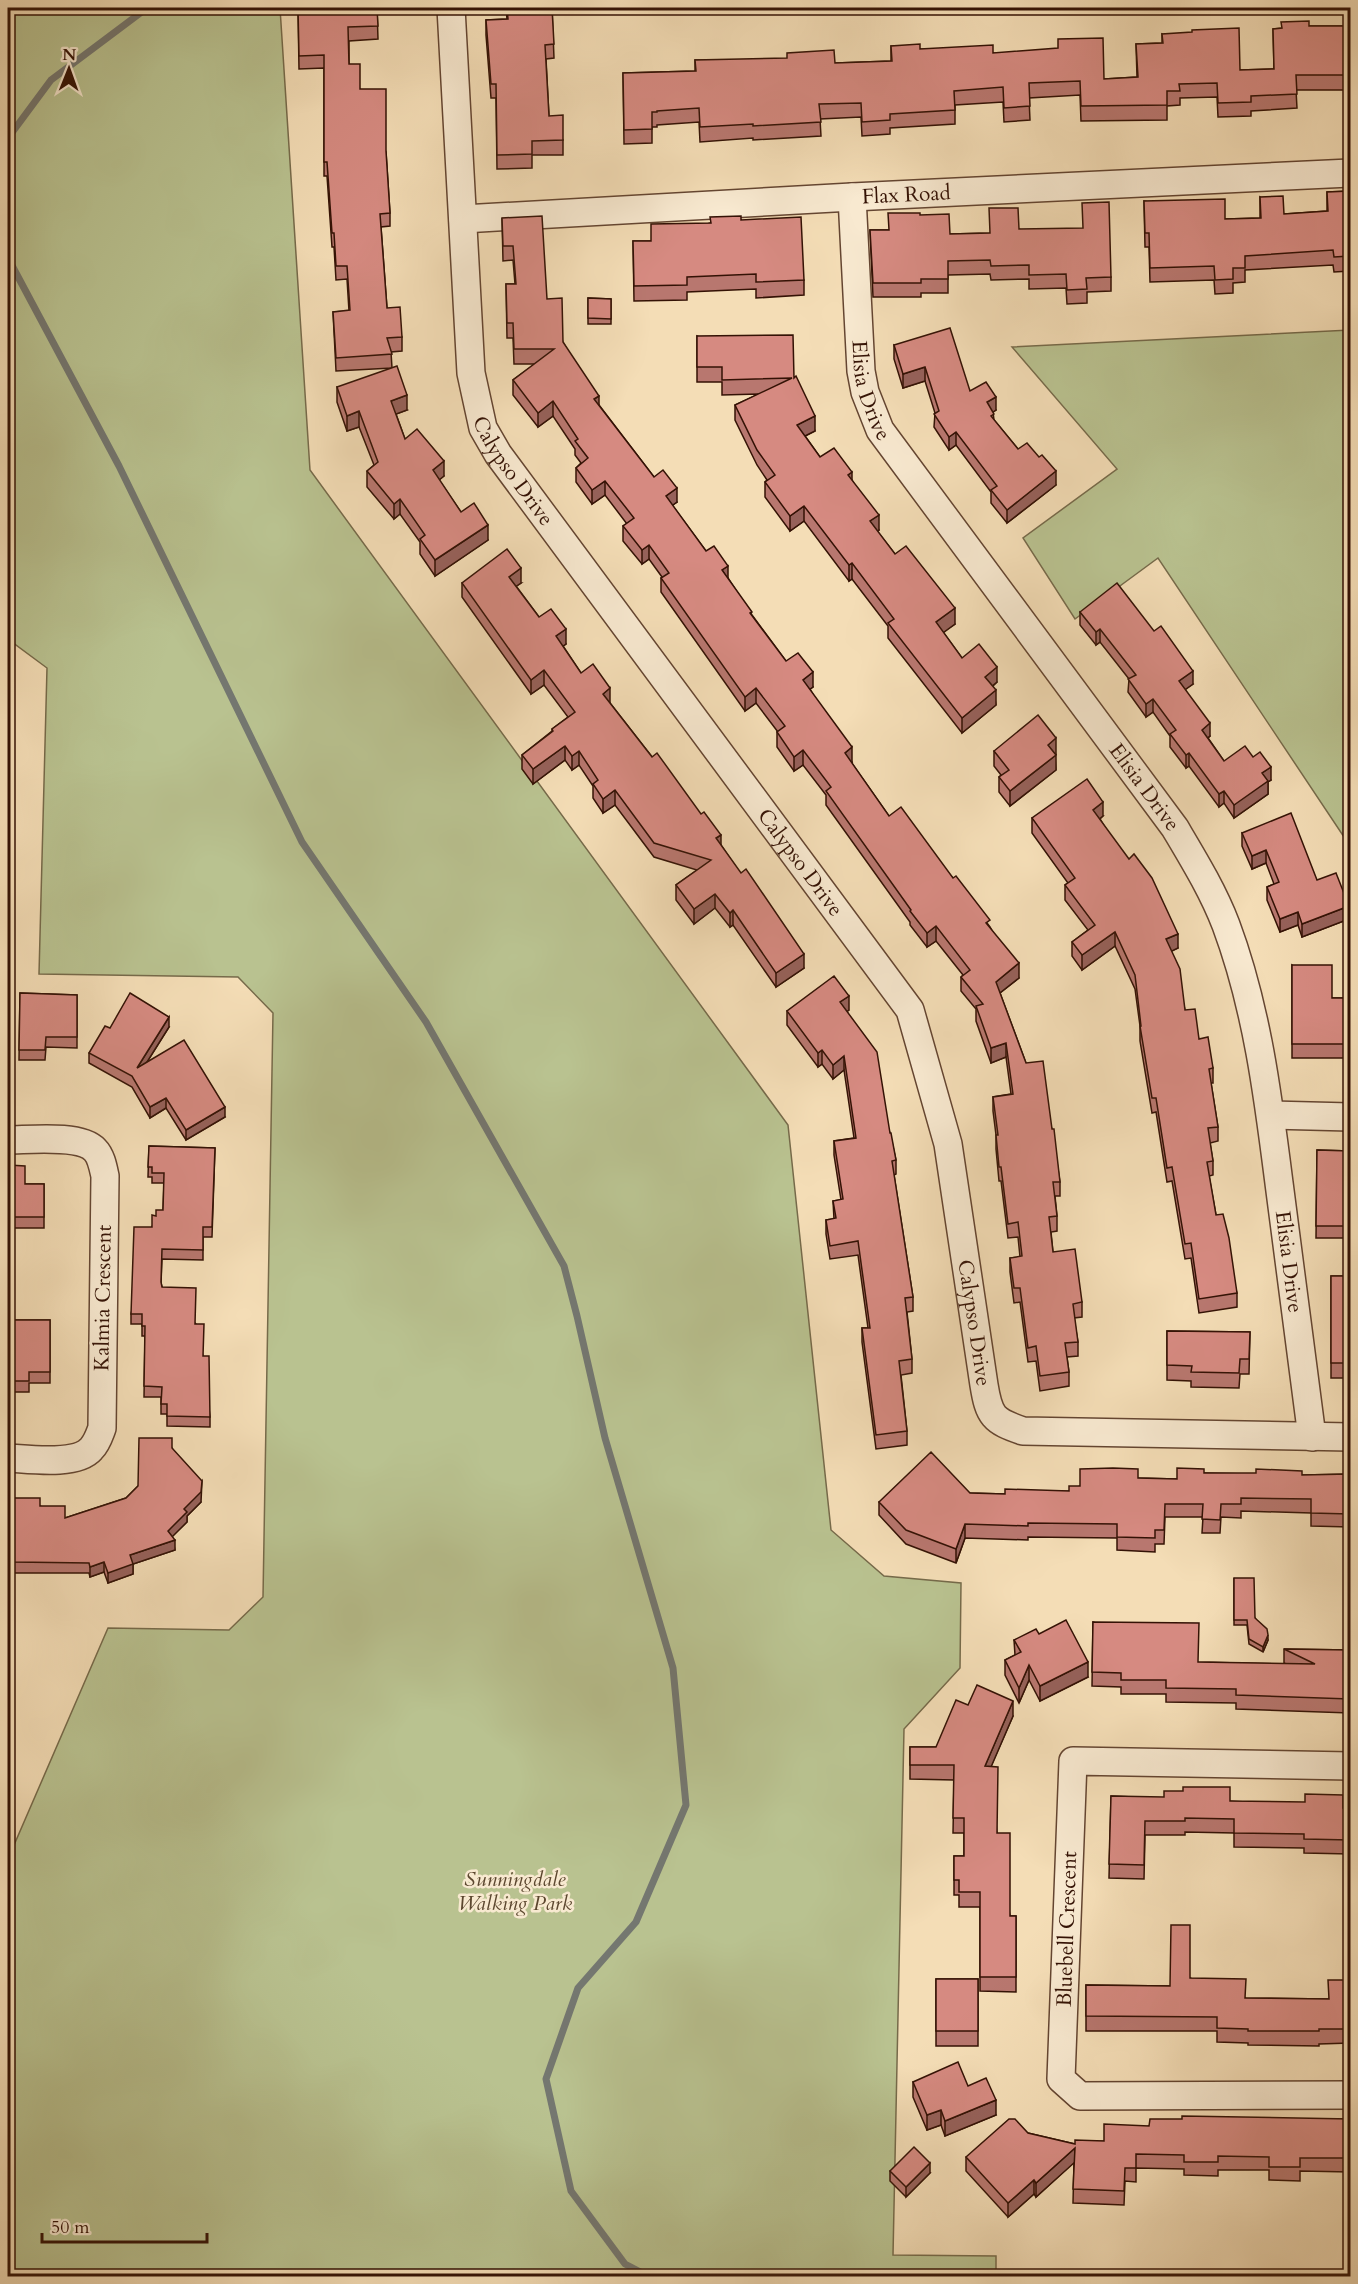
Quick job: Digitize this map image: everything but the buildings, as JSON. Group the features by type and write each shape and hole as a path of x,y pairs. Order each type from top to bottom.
{"street":[{"name":"Calypso Drive","path":"451,8 471,373 483,428 498,454 910,1010 948,1144 984,1385 992,1415 1005,1425 1023,1431 1350,1437"},
{"name":"Flax Road","path":"463,219 852,197 1350,173"},
{"name":"Elisia Drive","path":"852,197 861,371 871,412 880,430 1169,820 1193,859 1221,913 1238,959 1257,1033 1270,1115 1312,1437"},
{"path":"1270,1115 1350,1117"},
{"name":"Kalmia Crescent","path":"8,1140 70,1140 84,1143 95,1150 102,1161 105,1176 102,1428 90,1451 79,1458 65,1460 8,1458"},
{"name":"Bluebell Crescent","path":"1350,1766 1073,1761 1061,2079 1080,2096 1350,2095"}],"green space":[{"name":"Sunningdale Walking Park","path":"8,8 280,8 310,470 788,1125 831,1530 884,1576 961,1583 960,1668 904,1729 893,2255 996,2256 996,2276 8,2276 8,1859 108,1628 229,1630 263,1597 273,1013 238,977 39,974 47,668 8,639"},
{"path":"1350,330 1350,846 1158,558 1075,619 1023,538 1117,469 1012,347"}],"waterway":[{"path":"8,138 51,80 147,8"},
{"path":"8,258 119,466 302,842 426,1022 564,1266 605,1438 673,1668 686,1805 636,1922 578,1988 546,2079 571,2191 625,2264 648,2276"}]}
